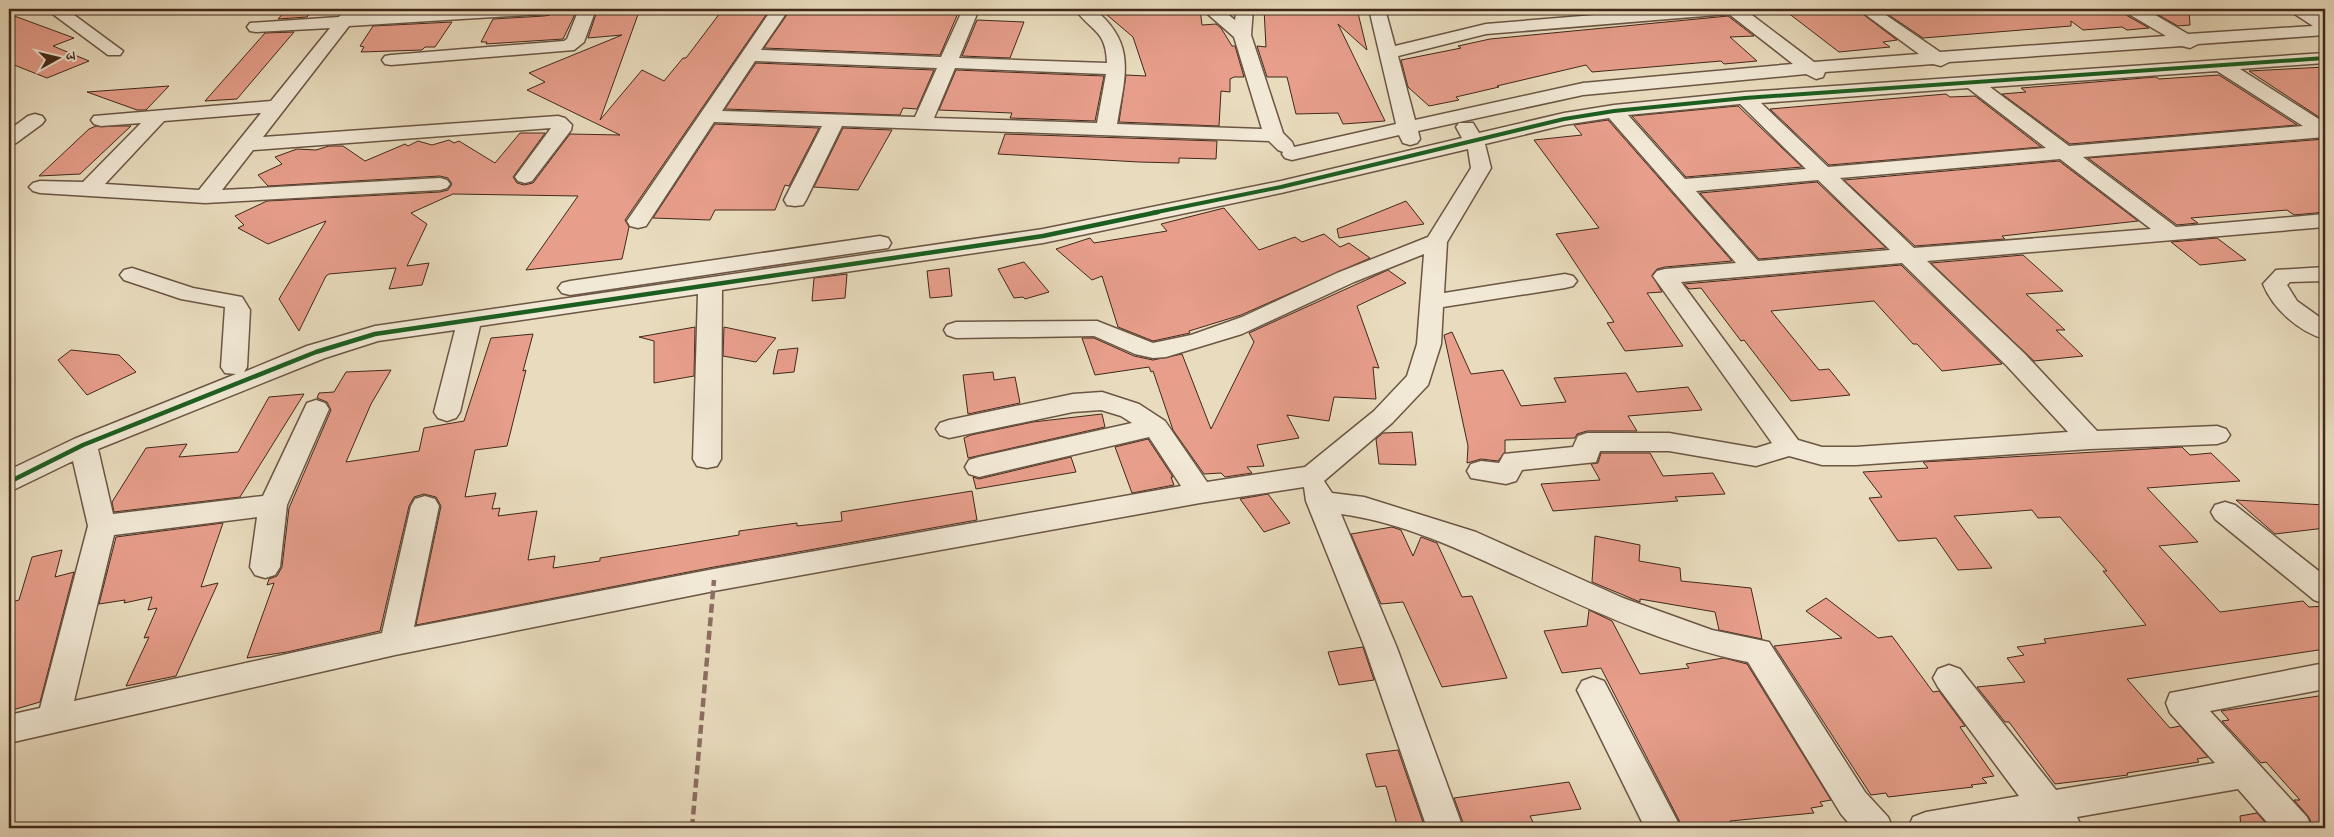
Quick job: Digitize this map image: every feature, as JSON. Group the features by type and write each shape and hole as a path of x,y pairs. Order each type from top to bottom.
{"street":[{"path":"54,9 114,51"},
{"path":"256,27 350,15 482,13 544,9"},
{"path":"391,60 568,46 575,42 588,9"},
{"path":"638,222 780,9"},
{"path":"922,123 971,9 963,9"},
{"path":"1084,9 1109,32 1115,46 1115,69 1106,129"},
{"path":"1210,9 1242,35"},
{"path":"1245,9 1242,35 1274,135 1303,165"},
{"path":"1377,9 1408,133"},
{"path":"1388,53 1486,29 1616,13 1727,9"},
{"path":"1734,9 1837,79"},
{"path":"1759,9 1837,79"},
{"path":"1866,9 1934,58 1964,76 2169,232"},
{"path":"2133,9 2188,42 2325,131"},
{"path":"2296,9 2325,25"},
{"path":"458,55 482,13"},
{"path":"205,196 350,15"},
{"path":"9,462 78,428 293,344 346,327 414,313 703,267 1055,218 1190,191 1303,165 1470,133 1614,111 1745,98 1934,58 2188,42 2325,30"},
{"path":"2214,60 2325,47"},
{"path":"749,55 1115,69"},
{"path":"9,482 82,445 348,341 397,330 710,286 1043,236 1303,165 1408,133 1583,89 1964,76 2214,60 2325,58"},
{"path":"1408,133 1470,133 1627,96 1837,79"},
{"path":"1745,98 2016,360 2090,440"},
{"path":"101,120 278,106"},
{"path":"1614,111 1752,268"},
{"path":"88,189 158,116"},
{"path":"708,116 1274,135"},
{"path":"9,139 35,120"},
{"path":"795,200 835,120"},
{"path":"247,144 558,122 562,125 561,130 525,177"},
{"path":"1680,186 2325,131"},
{"path":"1317,489 1419,379 1429,344 1436,242 1482,168 1482,158 1470,133"},
{"path":"40,187 205,196 440,184"},
{"path":"1789,447 1665,276 1910,257 2169,232 2325,221"},
{"path":"956,330 1096,328 1113,333 1143,349 1161,350 1195,342 1276,312 1334,283 1436,242"},
{"path":"2325,274 2284,275 2276,284 2278,295 2291,309 2325,331"},
{"path":"132,275 189,294 234,302 238,310 234,367"},
{"path":"1433,302 1565,281"},
{"path":"707,459 710,286"},
{"path":"447,412 469,320"},
{"path":"949,429 1073,403 1102,401 1130,410 1156,426 1200,493"},
{"path":"264,567 273,505 316,409"},
{"path":"979,467 1156,426"},
{"path":"1481,471 1506,474 1514,461 1586,455 1587,442 1669,442 1756,457 1789,447 1822,456 1856,456 2090,440 2217,435"},
{"path":"54,717 102,526 82,445"},
{"path":"1317,489 1381,648 1445,828"},
{"path":"9,729 54,717 395,643 714,580 1200,493 1317,489 1364,507 1466,540 1612,606 1710,642 1758,651 1854,803 1875,828"},
{"path":"102,526 273,505"},
{"path":"395,643 425,506"},
{"path":"2226,512 2325,592"},
{"path":"2294,828 2182,703 2325,676"},
{"path":"1949,678 2056,818"},
{"path":"1594,690 1663,828"},
{"path":"1926,828 2056,818 2245,773"}],"building":[{"path":"287,9 314,9 307,17 278,19"},
{"path":"640,9 600,120 642,70 664,81 683,58 686,58 723,9 770,9 625,220 629,227 622,259 526,270 578,196 453,194 411,213 427,224 407,266 429,263 422,285 389,289 396,268 329,274 326,276 299,331 279,299 326,221 268,244 238,228 244,225 235,216 267,201 440,192 448,190 452,184 448,178 440,176 268,186 258,175 282,164 275,157 297,149 316,150 329,146 343,146 365,161 405,144 408,146 418,141 432,145 449,140 454,143 459,141 495,163 520,133 545,133 513,177 517,183 524,185 533,183 570,134 620,135 527,90 545,82 529,73 622,35 588,38 597,11"},
{"path":"791,9 864,11 865,9 958,13 940,55 764,48"},
{"path":"1100,9 1200,9 1202,25 1216,24 1221,28 1232,46 1235,46 1244,77 1230,79 1230,92 1221,91 1219,126 1119,122 1126,75 1146,76 1133,37"},
{"path":"1264,9 1357,9 1367,50 1338,24 1385,121 1343,124 1338,113 1296,114 1287,77 1267,77 1257,46 1266,47"},
{"path":"1783,9 1856,9 1897,40 1883,42 1890,47 1839,52"},
{"path":"1880,9 2123,9 2126,15 2149,28 2127,30 2122,27 2083,30 2071,21 2071,26 1923,38"},
{"path":"2148,9 2189,9 2190,25 2178,26"},
{"path":"554,10 576,12 563,39 486,44 487,42 481,42 493,19 544,16 550,15"},
{"path":"9,14 74,38 53,46 89,61 47,78 9,63"},
{"path":"1728,16 1754,36 1730,37 1757,61 1724,64 1721,61 1592,72 1586,65 1497,86 1499,87 1456,97 1459,100 1429,106 1408,87 1401,60 1461,48 1458,46 1490,39"},
{"path":"977,20 1024,22 1010,58 962,56"},
{"path":"452,22 435,47 425,47 422,50 361,52 364,47 360,46 373,26"},
{"path":"294,32 237,99 205,101 265,33"},
{"path":"756,63 934,70 917,109 903,108 900,115 725,109"},
{"path":"2325,67 2325,121 2249,71"},
{"path":"956,70 1104,76 1095,121 1010,118 1012,113 939,110"},
{"path":"2219,75 2297,125 2070,144 2002,94 2026,92 2021,88 2156,77 2159,79"},
{"path":"169,86 146,110 137,110 87,92"},
{"path":"1946,94 1950,97 1975,96 2041,147 1829,165 1770,109"},
{"path":"1738,106 1802,167 1686,177 1632,116"},
{"path":"1608,120 1732,261 1665,267 1657,269 1652,275 1662,292 1647,293 1683,346 1625,351 1607,323 1614,322 1556,234 1599,228 1534,140 1582,135 1574,125"},
{"path":"715,124 819,128 789,186 785,185 775,210 715,210 710,220 653,218"},
{"path":"96,126 131,126 80,174 39,176 89,129"},
{"path":"843,128 892,130 858,190 814,187"},
{"path":"1005,134 1217,141 1216,159 1179,158 1179,163 998,154"},
{"path":"2325,139 2325,212 2294,215 2287,210 2191,218 2198,223 2177,225 2088,158"},
{"path":"2059,161 2138,221 2002,236 2005,239 1915,246 1844,180"},
{"path":"1817,182 1886,248 1759,259 1700,193"},
{"path":"1406,201 1424,224 1339,238 1337,229"},
{"path":"1224,208 1259,250 1295,237 1302,242 1324,234 1340,247 1349,243 1370,258 1241,315 1189,331 1190,333 1153,341 1118,327 1102,276 1092,280 1056,249 1090,238 1094,243 1167,231 1161,224"},
{"path":"2217,238 2246,260 2200,265 2171,242"},
{"path":"2023,255 2063,291 2026,294 2065,330 2056,330 2083,356 2034,361 1931,263"},
{"path":"1024,262 1049,292 1025,299 1023,297 1014,298 998,269"},
{"path":"1901,265 2002,364 1942,371 1917,344 1913,344 1874,301 1771,311 1819,370 1829,369 1850,395 1791,401 1744,340 1741,341 1701,288 1689,289 1684,284"},
{"path":"949,268 952,296 930,298 927,271"},
{"path":"1388,270 1406,283 1357,306 1379,368 1373,367 1376,399 1334,397 1329,421 1287,415 1299,438 1257,445 1264,466 1247,467 1252,473 1225,477 1221,473 1204,474 1173,430 1153,371 1151,372 1149,367 1095,375 1082,338 1094,338 1134,356 1153,360 1182,354 1211,429 1254,342 1249,333"},
{"path":"847,274 845,298 812,301 814,278"},
{"path":"695,327 694,376 654,383 654,341 639,337"},
{"path":"724,327 776,338 756,362 723,356"},
{"path":"1452,332 1471,374 1503,370 1521,406 1566,402 1554,378 1626,373 1637,392 1688,387 1702,410 1628,416 1637,431 1587,431 1577,434 1575,438 1505,440 1505,452 1498,461 1481,459 1467,463 1468,446 1444,335"},
{"path":"533,334 507,446 475,450 465,497 496,493 492,509 500,508 498,516 537,511 528,560 555,556 553,568 600,561 600,558 739,535 739,531 797,523 797,526 842,521 841,512 972,491 977,520 714,567 416,625 441,506 436,497 424,494 414,497 409,506 380,631 287,652 247,658 274,583 267,585 269,579 277,576 282,567 289,508 331,410 327,402 317,398 319,393 334,392 346,372 391,370 371,404 346,462 419,451 424,428 464,421 491,338"},
{"path":"798,348 794,372 773,374 778,350"},
{"path":"71,350 119,355 136,372 87,395 58,360"},
{"path":"993,372 994,380 1015,377 1020,403 968,414 963,375"},
{"path":"304,394 240,497 114,512 112,502 146,448 187,444 179,457 238,452 269,397"},
{"path":"1102,414 1105,427 968,458 964,438 971,435 1033,422"},
{"path":"1412,432 1416,465 1379,464 1376,439 1383,433"},
{"path":"1148,439 1173,477 1171,477 1174,485 1132,493 1115,447"},
{"path":"2182,447 2190,455 2211,453 2240,481 2147,488 2198,542 2159,546 2220,612 2303,601 2309,607 2325,606 2325,649 2127,679 2170,728 2180,726 2208,757 2197,759 2199,762 2127,773 2128,775 2055,784 2009,722 2005,722 1977,687 2025,682 2007,658 2024,655 2017,647 2046,643 2044,639 2146,625 2103,571 2107,571 2060,517 2038,518 2032,510 1954,516 1992,568 1958,570 1936,538 1898,541 1869,498 1882,497 1863,472 1928,468 1923,462"},
{"path":"1601,453 1650,453 1663,476 1713,473 1725,494 1675,497 1678,501 1553,511 1541,484 1600,480 1591,464 1598,463"},
{"path":"1071,457 1076,472 976,489 973,477 979,479"},
{"path":"1268,494 1290,523 1264,532 1240,499"},
{"path":"2236,500 2325,505 2325,528 2275,534"},
{"path":"223,523 201,587 218,583 176,676 126,686 149,637 144,638 157,608 148,610 152,597 124,603 125,600 99,604 116,537"},
{"path":"1392,527 1401,530 1413,556 1421,537 1437,543 1462,597 1472,596 1507,678 1442,687 1403,602 1381,604 1351,534"},
{"path":"1595,536 1640,545 1639,561 1680,568 1681,581 1751,588 1762,639 1719,630 1715,612 1640,599 1640,602 1592,582"},
{"path":"62,550 55,577 74,572 40,702 9,711 9,603 19,600 32,557"},
{"path":"1826,598 1878,638 1892,636 1933,692 1939,691 1965,726 1960,727 1994,776 1982,778 1987,783 1971,785 1973,787 1888,797 1886,793 1871,795 1774,646 1842,638 1806,611"},
{"path":"1589,610 1612,621 1640,674 1689,668 1686,664 1724,658 1747,664 1831,800 1820,802 1823,806 1811,808 1814,813 1730,821 1733,828 1683,828 1601,668 1562,673 1544,631 1587,626"},
{"path":"1363,647 1374,680 1339,685 1328,652"},
{"path":"2325,695 2325,828 2314,828 2308,816 2294,800 2300,800 2266,762 2261,763 2222,721 2229,720 2221,711"},
{"path":"1398,750 1425,828 1398,828 1386,786 1376,787 1366,754"},
{"path":"1569,782 1581,809 1530,816 1536,828 1465,828 1454,798"},
{"path":"2257,813 2270,828 2241,828 2240,816"}],"marked path":[{"path":"692,828 714,580"}],"cycle path":[{"path":"9,482 83,445 316,352 375,334 1043,236 1281,187 1564,119 1614,111 1745,98 2325,58"}]}
